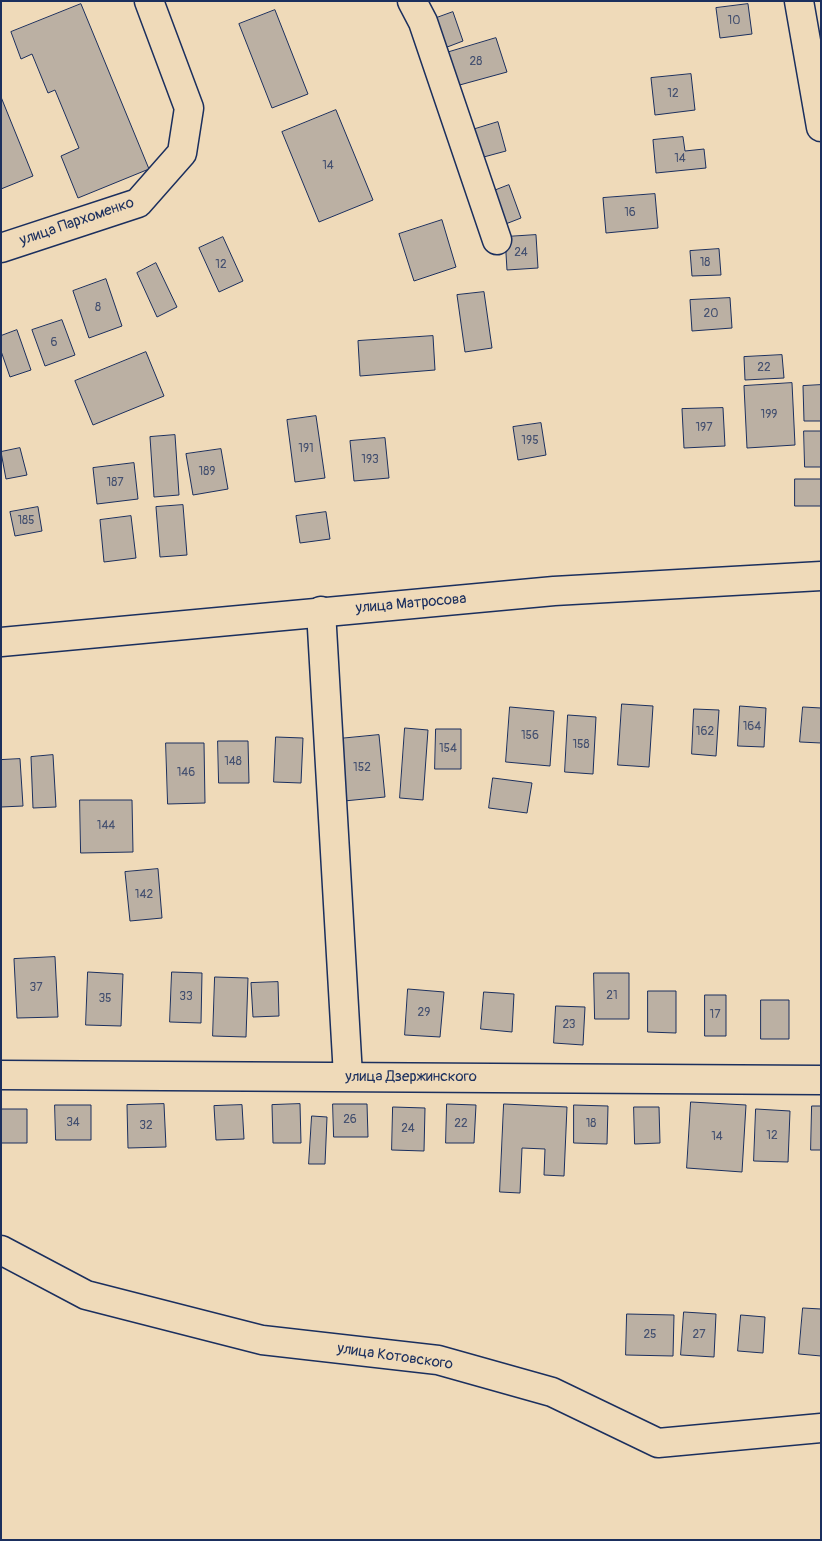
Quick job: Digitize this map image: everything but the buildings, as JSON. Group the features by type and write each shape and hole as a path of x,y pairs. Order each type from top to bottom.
{"street":[{"name":"улица Пархоменко","path":"1,248 138,203 182,152 188,108 149,1"},
{"path":"412,1 423,22 497,240"},
{"path":"799,1 821,127"},
{"name":"улица Матросова","path":"1,642 321,611 554,592 821,576"},
{"path":"321,611 348,1076"},
{"name":"улица Дзержинского","path":"1,1075 821,1080"},
{"name":"улица Котовского","path":"1,1250 86,1295 262,1340 438,1360 552,1392 658,1443 821,1428"}]}
